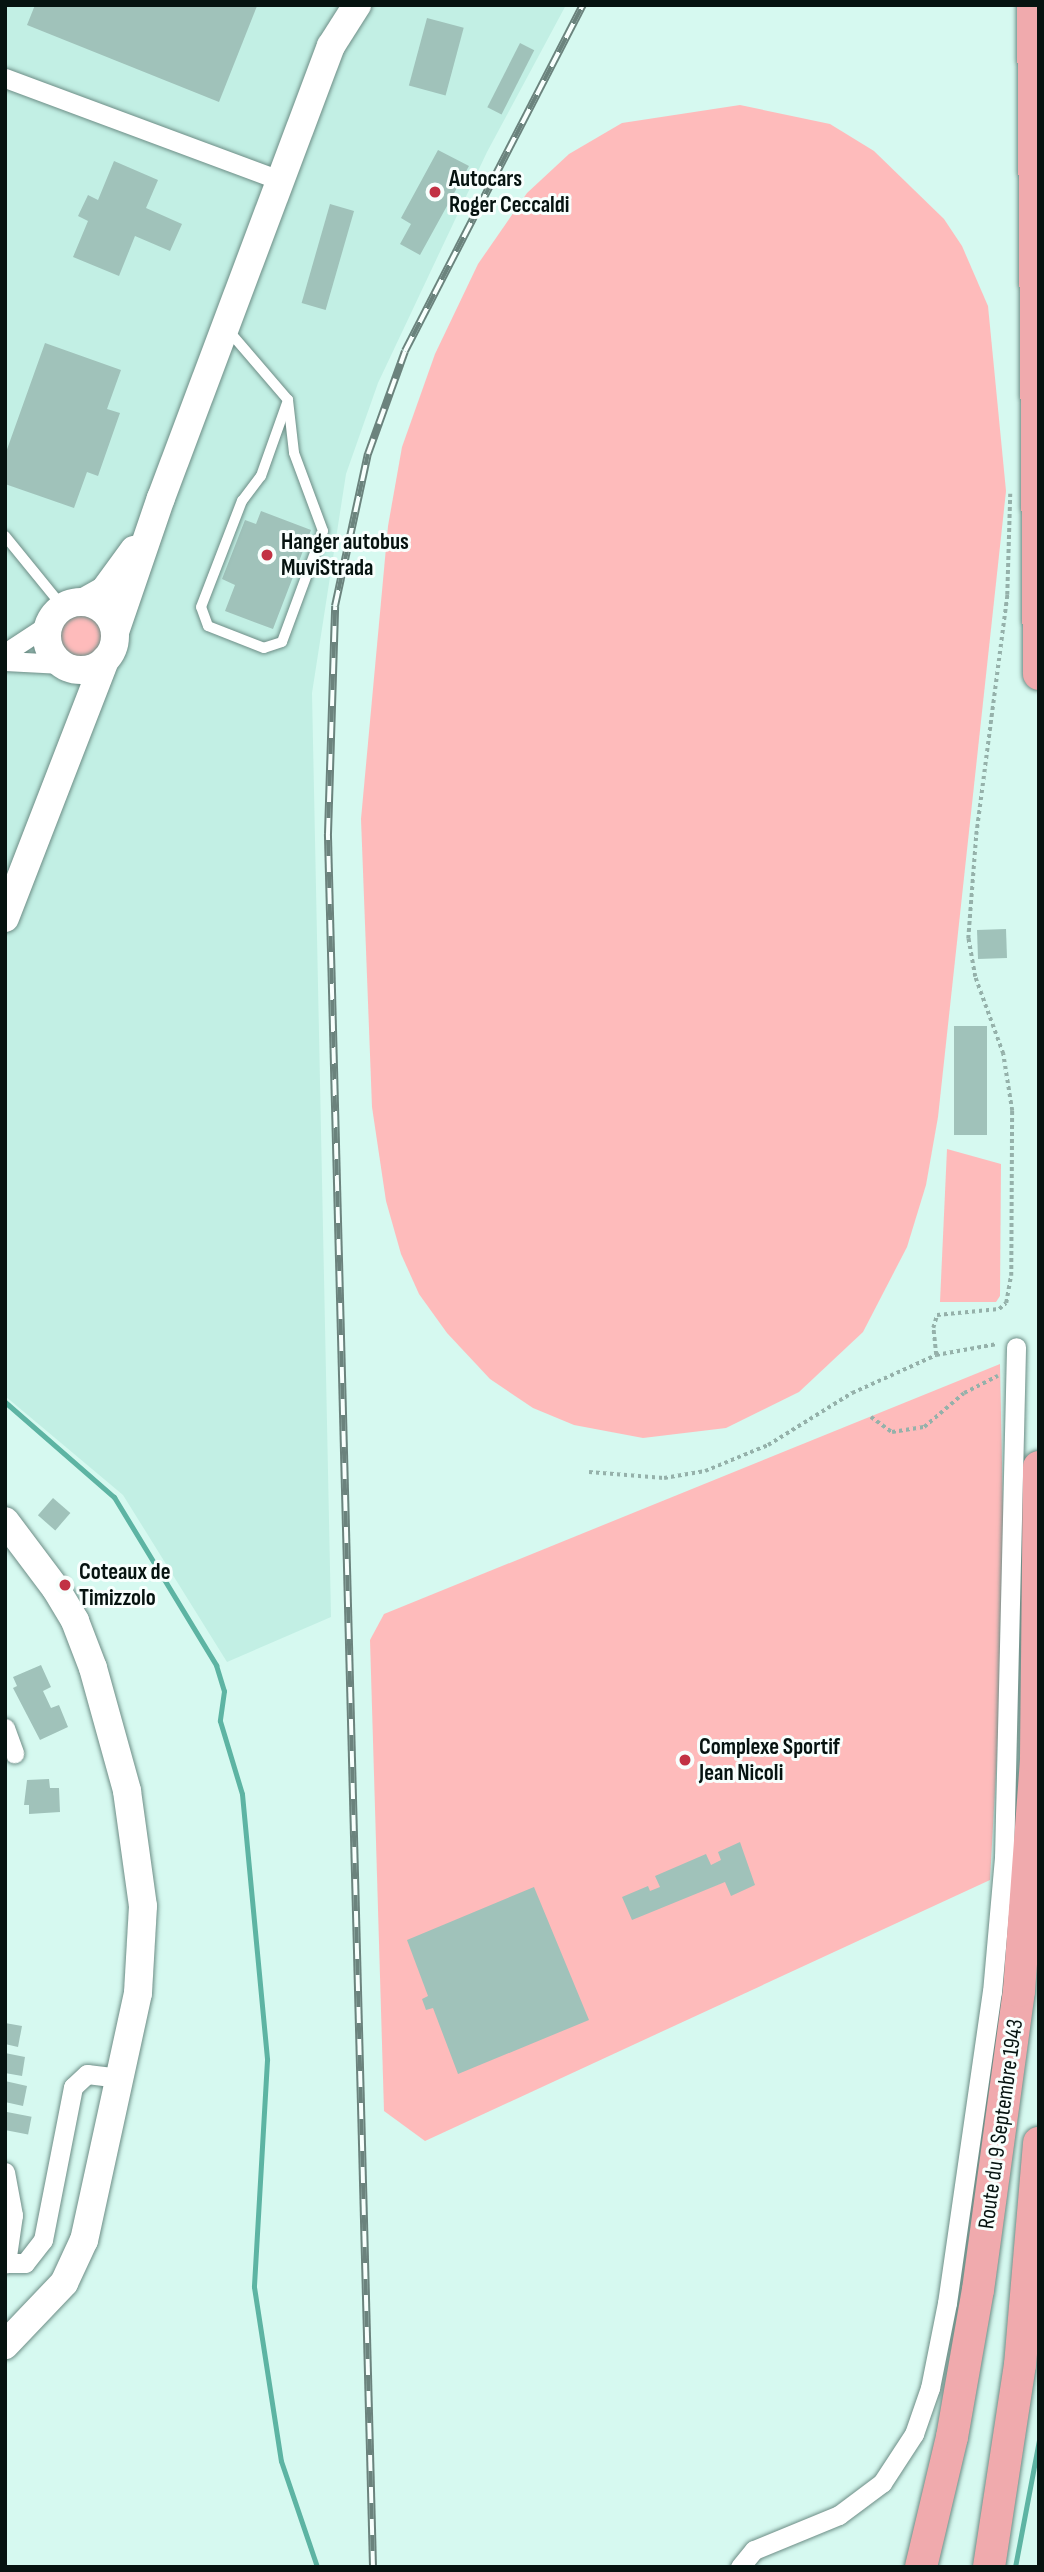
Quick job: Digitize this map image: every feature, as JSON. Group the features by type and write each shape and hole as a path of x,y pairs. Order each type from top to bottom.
{"main road":[{"path":"330,5 331,46"},
{"path":"5,918 116,632 161,498 331,46 357,5"},
{"path":"1033,5 1039,674"},
{"path":"76,733 78,696 62,664 50,650 66,611 104,591 125,566 161,498"},
{"path":"66,611 105,611 116,632"},
{"path":"62,664 80,670 105,660"},
{"name":"Route du 9 Septembre 1943","path":"921,2567 951,2437 978,2290 1019,1991 1036,1757 1039,1466"},
{"path":"5,2345 64,2283 84,2240 138,1993 143,1906 127,1791 75,1621 8,1530"},
{"name":"Route du 9 Septembre 1943","path":"989,2567 1020,2365 1039,2143"}],"street":[{"path":"5,78 280,180"},
{"path":"5,653 66,611"},
{"path":"5,661 62,664"},
{"path":"740,2567 754,2550 839,2515 882,2483 914,2434 930,2388 947,2303 988,2019 1000,1898 1009,1754 1016,1347"},
{"path":"5,1728 14,1753"},
{"path":"5,2172 13,2215 6,2263 25,2263 43,2240 73,2087 88,2074 120,2078"}],"lane":[{"path":"225,327 288,400 294,453 323,531 282,642 264,648 208,626 201,607 243,501 261,476 288,400"},
{"path":"5,536 66,611"}],"path":[{"path":"936,1355 933,1328 937,1315 999,1309 1006,1303 1011,1276 1012,1111 1003,1054 975,977 968,939 976,835 1007,595 1011,483"},
{"path":"589,1472 664,1478 705,1471 768,1445 852,1393 936,1355 982,1345 1016,1347"},
{"path":"871,1417 892,1432 923,1427 977,1384 1017,1371"}],"shaded area":[{"path":"5,5 566,5 487,152 378,383 346,474 312,693 331,1617 227,1662 123,1495 5,1396"},
{"path":"740,105 830,124 874,151 944,219 962,246 988,306 1006,491 938,1117 926,1185 907,1247 863,1332 799,1392 726,1428 643,1438 574,1425 533,1408 490,1379 447,1333 419,1294 401,1254 386,1201 372,1107 361,819 388,526 402,447 435,354 478,264 527,193 569,154 622,123"},
{"path":"80,611 99,619 107,638 99,657 80,665 61,657 53,638 61,619"},
{"path":"947,1149 1001,1164 1000,1296 996,1302 940,1302"},
{"name":"Complexe Sportif Jean Nicoli","path":"1000,1364 1005,1610 990,1880 425,2141 384,2111 370,1640 384,1614"}],"building":[{"path":"35,5 257,6 219,102 27,25"},
{"path":"427,18 464,28 446,95 409,86"},
{"path":"520,43 534,50 502,114 487,107"},
{"name":"Autocars Roger Ceccaldi","path":"438,150 469,166 420,255 400,244 411,224 401,218"},
{"path":"114,161 158,180 146,208 182,224 170,251 135,236 119,276 73,257 88,221 78,216 88,195 98,200"},
{"path":"330,204 354,211 326,310 302,303"},
{"path":"45,343 121,370 107,409 120,413 98,476 87,472 74,508 5,484 5,455"},
{"name":"Hanger autobus MuviStrada","path":"261,511 311,530 273,629 225,611 235,585 222,579 245,520 256,524"},
{"path":"1006,929 1007,958 978,959 977,930"},
{"path":"954,1026 987,1026 987,1135 954,1135"},
{"path":"53,1498 70,1513 55,1530 38,1515"},
{"path":"41,1665 51,1687 43,1691 51,1708 59,1705 68,1727 40,1740 13,1688 17,1686 13,1677"},
{"path":"49,1779 50,1788 59,1788 60,1812 29,1814 29,1805 24,1805 27,1780"},
{"path":"740,1842 755,1885 731,1896 725,1882 632,1920 622,1897 648,1886 650,1891 660,1887 655,1876 706,1854 711,1865 721,1860 718,1852"},
{"path":"534,1887 589,2020 458,2074 433,2008 426,2010 422,1999 428,1996 407,1940"},
{"path":"5,2023 22,2026 18,2047 5,2044"},
{"path":"5,2053 25,2057 22,2076 5,2073"},
{"path":"5,2081 27,2086 23,2106 5,2102"},
{"path":"7,2112 32,2117 28,2134 5,2130"}],"waterway":[{"path":"5,1402 114,1497 216,1665 224,1691 220,1721 242,1794 267,2060 254,2287 281,2461 317,2567"},
{"path":"1015,2567 1039,2440"}],"railway":[{"path":"373,2567 328,834 335,606 368,454 405,351 583,5"}],"place":[{"name":"Autocars Roger Ceccaldi","path":"435,192"},
{"name":"Hanger autobus MuviStrada","path":"267,555"},
{"name":"Coteaux de Timizzolo","path":"65,1585"},
{"name":"Complexe Sportif Jean Nicoli","path":"685,1760"}]}
